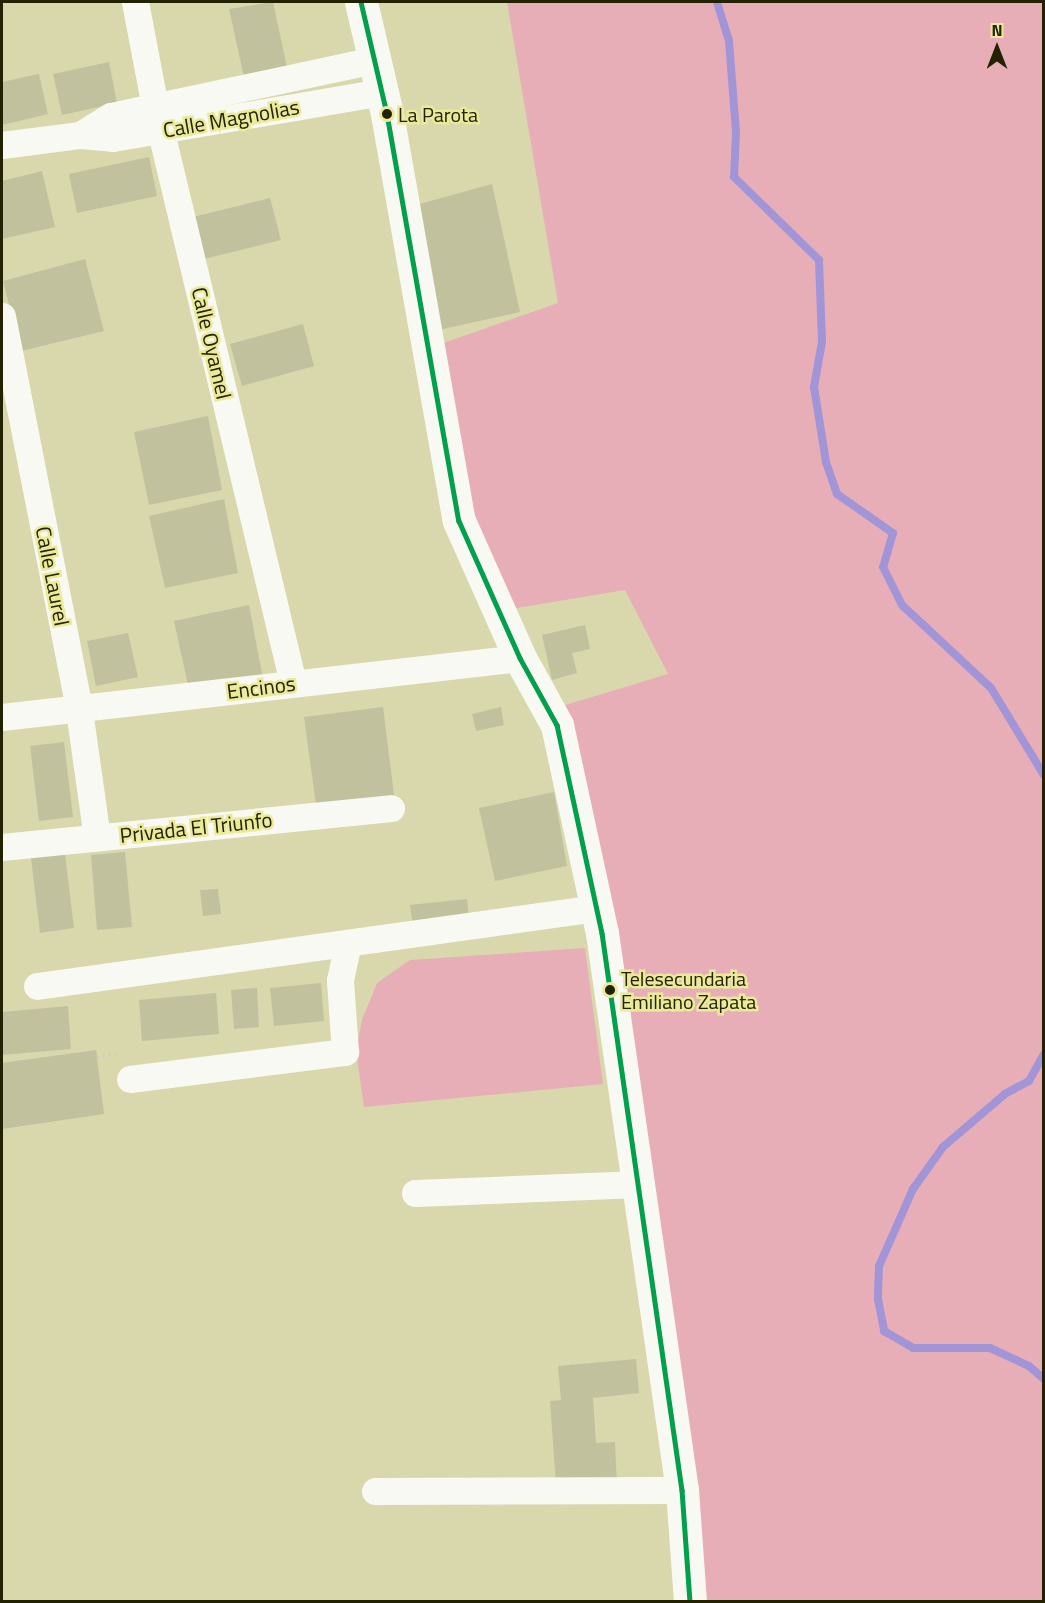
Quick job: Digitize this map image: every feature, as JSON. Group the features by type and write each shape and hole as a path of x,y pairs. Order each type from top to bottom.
{"street":[{"name":"Calle Oyamel","path":"135,2 158,118 293,683"},
{"path":"361,2 381,92 459,521 520,658 557,725 596,908 639,1184 682,1490 690,1602"},
{"name":"Calle Magnolias","path":"158,118 374,60"},
{"name":"Calle Magnolias","path":"2,145 80,135 111,116 158,118 381,92"},
{"name":"Calle Laurel","path":"2,316 80,710 97,838"},
{"name":"Encinos","path":"2,717 80,710 293,683 520,658"},
{"name":"Privada El Triunfo","path":"2,847 391,808"},
{"path":"37,986 596,908"},
{"path":"130,1079 345,1052 340,980 348,943"},
{"path":"415,1193 639,1184"},
{"path":"375,1491 682,1490"}],"shaded area":[{"path":"507,2 1043,2 1043,1601 704,1601 549,710 668,674 625,590 499,611 429,348 558,303"},
{"path":"585,948 603,1084 364,1107 356,1051 362,1020 377,983 410,960"}],"building":[{"path":"273,2 288,72 245,82 229,9"},
{"path":"109,62 117,103 62,115 53,74"},
{"path":"39,74 48,114 2,125 2,82"},
{"path":"149,157 157,196 77,213 69,174"},
{"path":"42,171 55,227 2,239 2,181"},
{"path":"492,184 520,312 438,330 416,205"},
{"path":"270,198 281,240 200,260 189,218"},
{"path":"85,259 104,331 21,351 3,281"},
{"path":"303,324 314,366 242,386 230,344"},
{"path":"208,416 222,490 149,505 134,432"},
{"path":"224,499 238,573 165,588 149,516"},
{"path":"249,605 263,679 190,694 174,621"},
{"path":"585,625 590,649 572,653 577,673 552,680 542,635"},
{"path":"128,633 138,677 96,686 87,641"},
{"path":"383,707 394,795 316,805 304,717"},
{"path":"501,707 504,725 476,731 472,714"},
{"path":"64,742 73,817 39,821 30,746"},
{"path":"554,792 567,866 495,881 479,808"},
{"path":"125,852 132,927 97,930 91,855"},
{"path":"65,854 74,928 40,933 31,858"},
{"path":"218,889 221,914 203,916 200,890"},
{"path":"467,899 469,920 413,926 410,905"},
{"path":"321,983 324,1021 274,1026 270,988"},
{"path":"257,988 259,1027 234,1029 231,990"},
{"path":"216,993 219,1034 142,1041 139,1000"},
{"path":"68,1006 71,1049 2,1055 2,1012"},
{"path":"96,1050 104,1114 2,1129 2,1063"},
{"path":"636,1359 639,1393 593,1398 596,1443 615,1442 617,1487 556,1484 550,1401 561,1400 558,1366"}],"waterway":[{"path":"717,2 729,41 736,133 734,177 819,260 822,342 814,387 826,462 837,494 893,533 883,567 902,605 991,688 1044,775"},
{"path":"1044,1054 1029,1081 1005,1094 943,1147 913,1189 879,1266 878,1299 884,1331 913,1348 990,1348 1029,1366 1044,1379"}],"transit line":[{"path":"361,2 387,114 459,521 520,658 557,725 602,933 682,1490 690,1602"}],"place":[{"name":"La Parota","path":"387,114"},
{"name":"Telesecundaria Emiliano Zapata","path":"610,990"}]}
